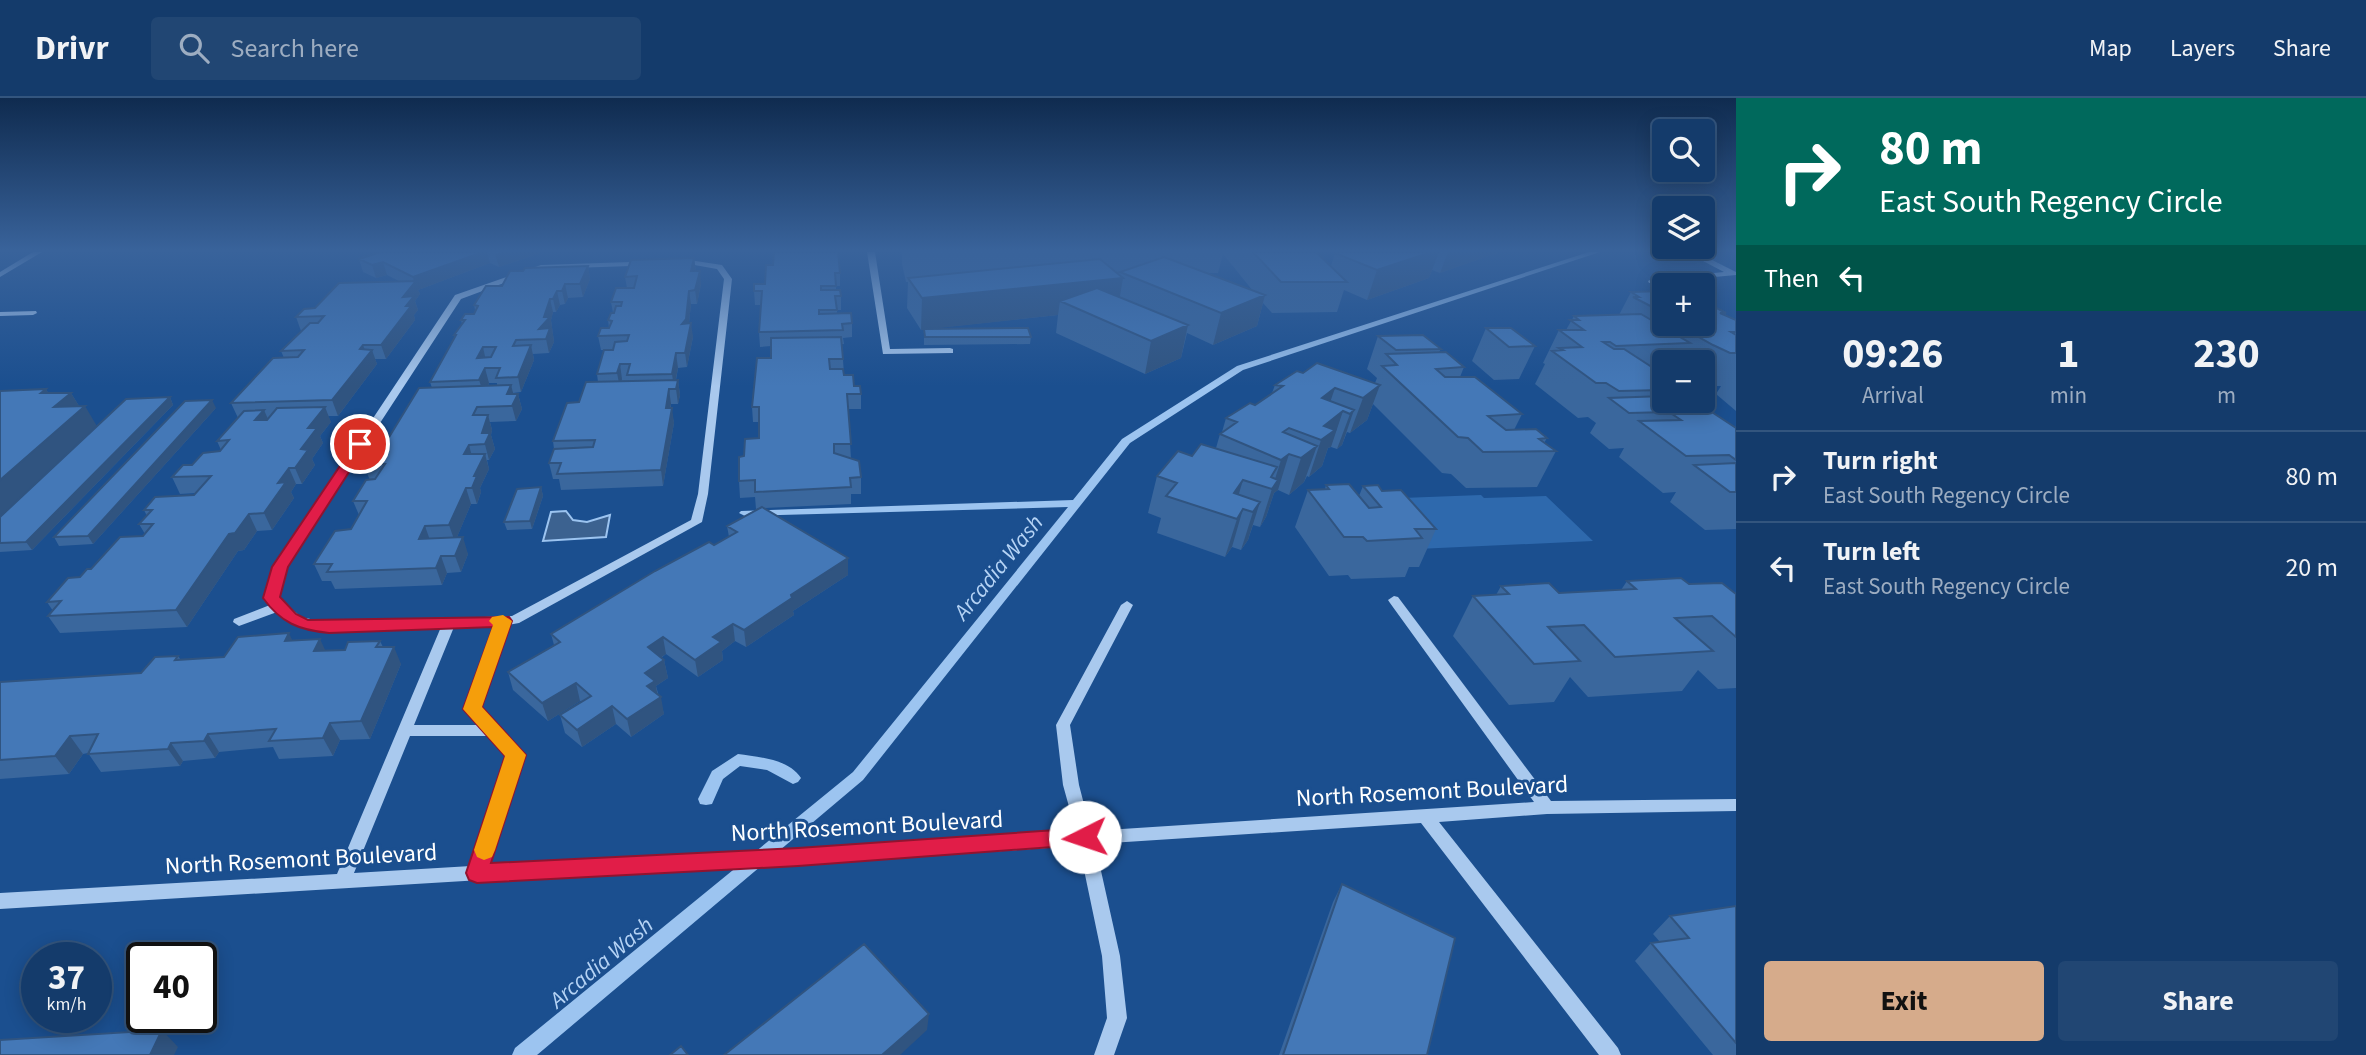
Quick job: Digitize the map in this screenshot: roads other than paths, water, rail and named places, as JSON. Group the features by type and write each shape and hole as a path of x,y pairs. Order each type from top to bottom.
{"street":[{"path":"459,297 280,567 271,598 290,618 306,625 449,624 514,620 696,523 703,494 727,297"},
{"path":"878,297 886,352 950,351"},
{"path":"0,314 33,313"},
{"path":"1394,600 1547,808"},
{"path":"1104,1055 1116,1018 1111,956 1085,837 1070,785 1063,725 1127,605"},
{"path":"239,622 279,606"},
{"path":"477,873 516,755 473,709 503,621"},
{"path":"342,882 449,624"},
{"path":"405,732 492,730"},
{"name":"North Rosemont Boulevard","path":"0,901 682,861 798,857 1547,808 1736,805"},
{"path":"1424,816 1611,1055"}],"waterway":[{"name":"Arcadia Wash","path":"522,1055 858,776 1126,441 1240,368 1459,297"},
{"path":"745,513 1076,503"},
{"path":"706,799 717,775 738,760 770,765 793,778"}]}
